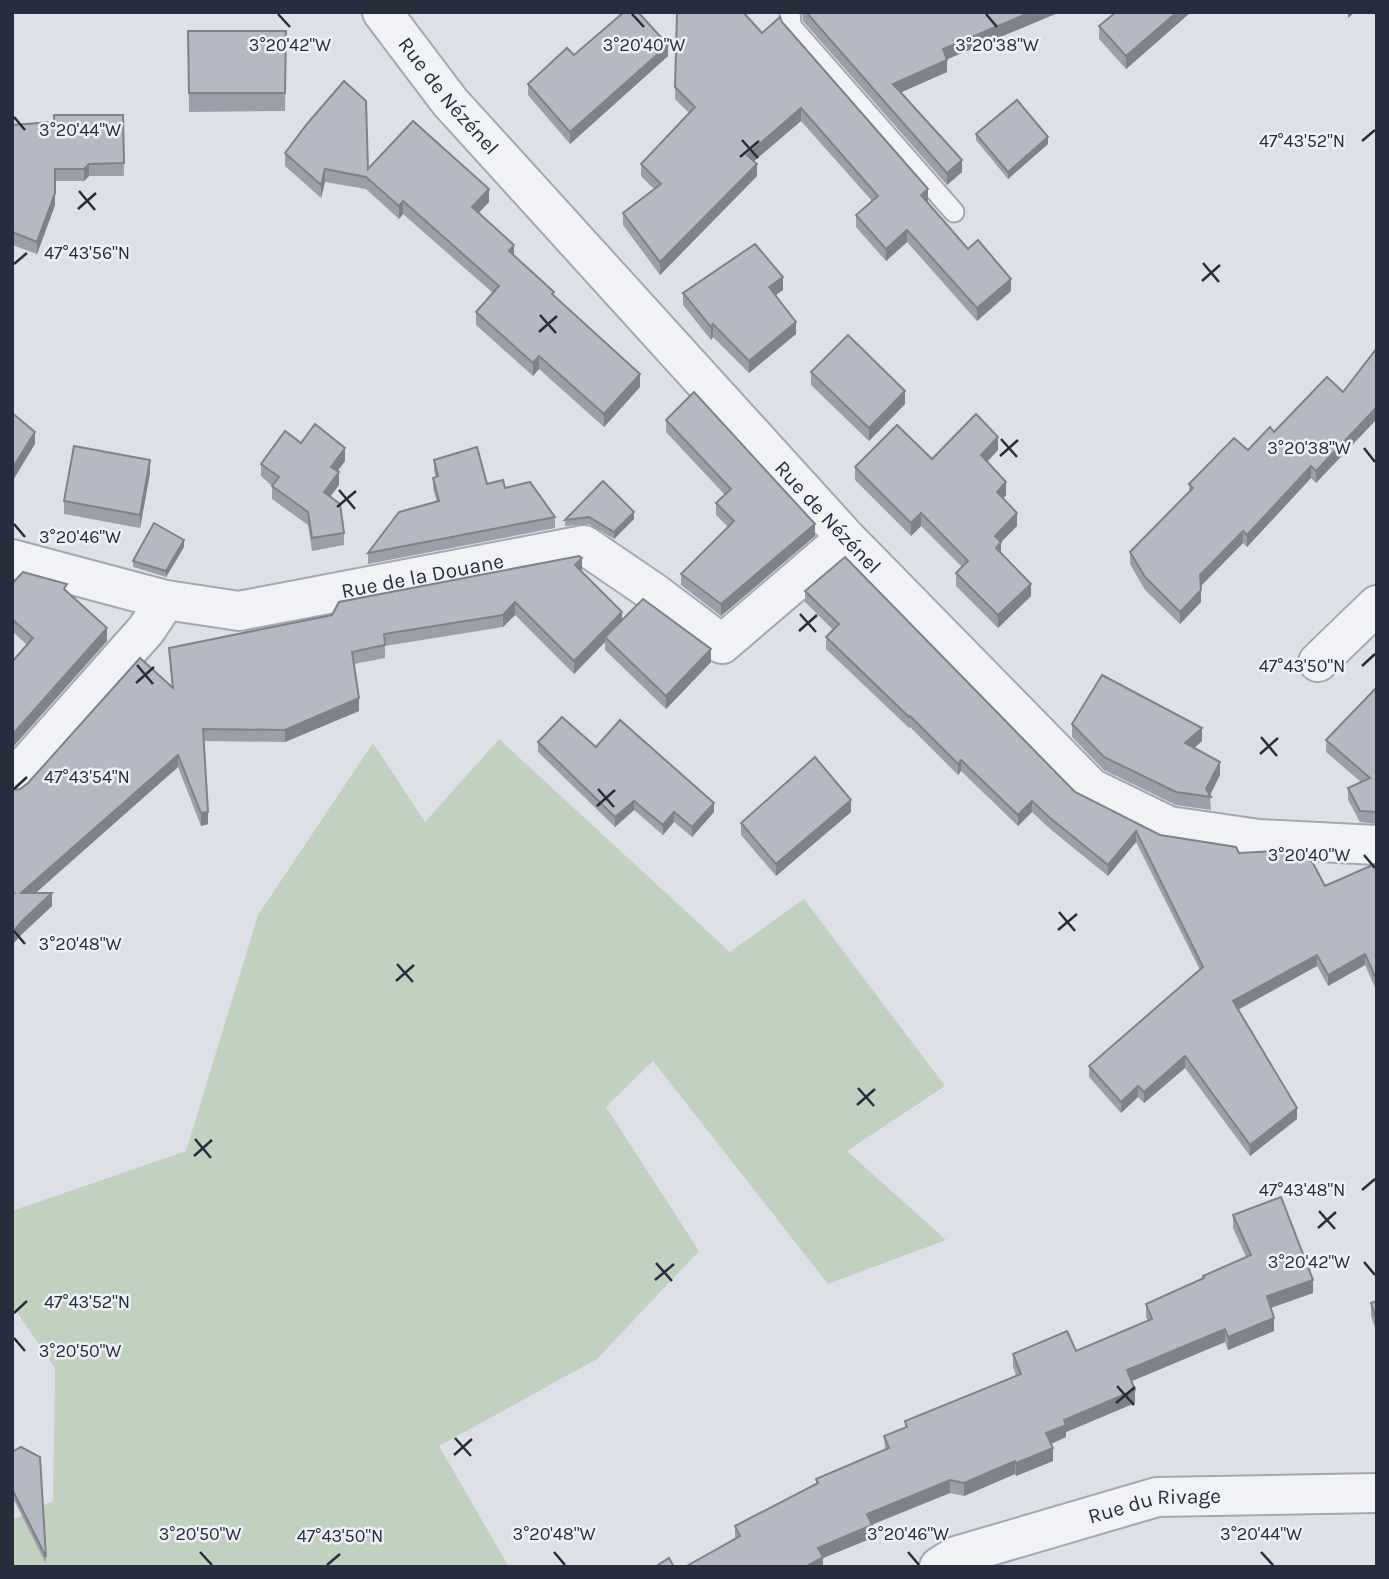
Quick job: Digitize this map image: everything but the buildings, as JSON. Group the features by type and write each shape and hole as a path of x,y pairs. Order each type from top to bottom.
{"street":[{"name":"Rue de Nézénel","path":"382,12 450,102 846,538 1091,788 1169,826 1259,839 1377,845"},
{"name":"Rue de la Douane","path":"166,600 239,611 583,545 653,592 722,644 846,538"},
{"path":"12,559 166,600 146,630 12,781"},
{"path":"1318,662 1377,605"},
{"name":"Rue du Rivage","path":"939,1567 956,1556 1157,1497 1377,1493"}],"lane":[{"path":"790,12 791,26 954,212"}],"green space":[{"path":"499,739 730,952 804,899 945,1086 847,1151 946,1240 828,1284 653,1061 606,1107 699,1251 597,1359 439,1446 509,1567 12,1567 12,1520 53,1501 55,1368 12,1305 12,1211 186,1151 258,915 373,743 425,822"}]}
